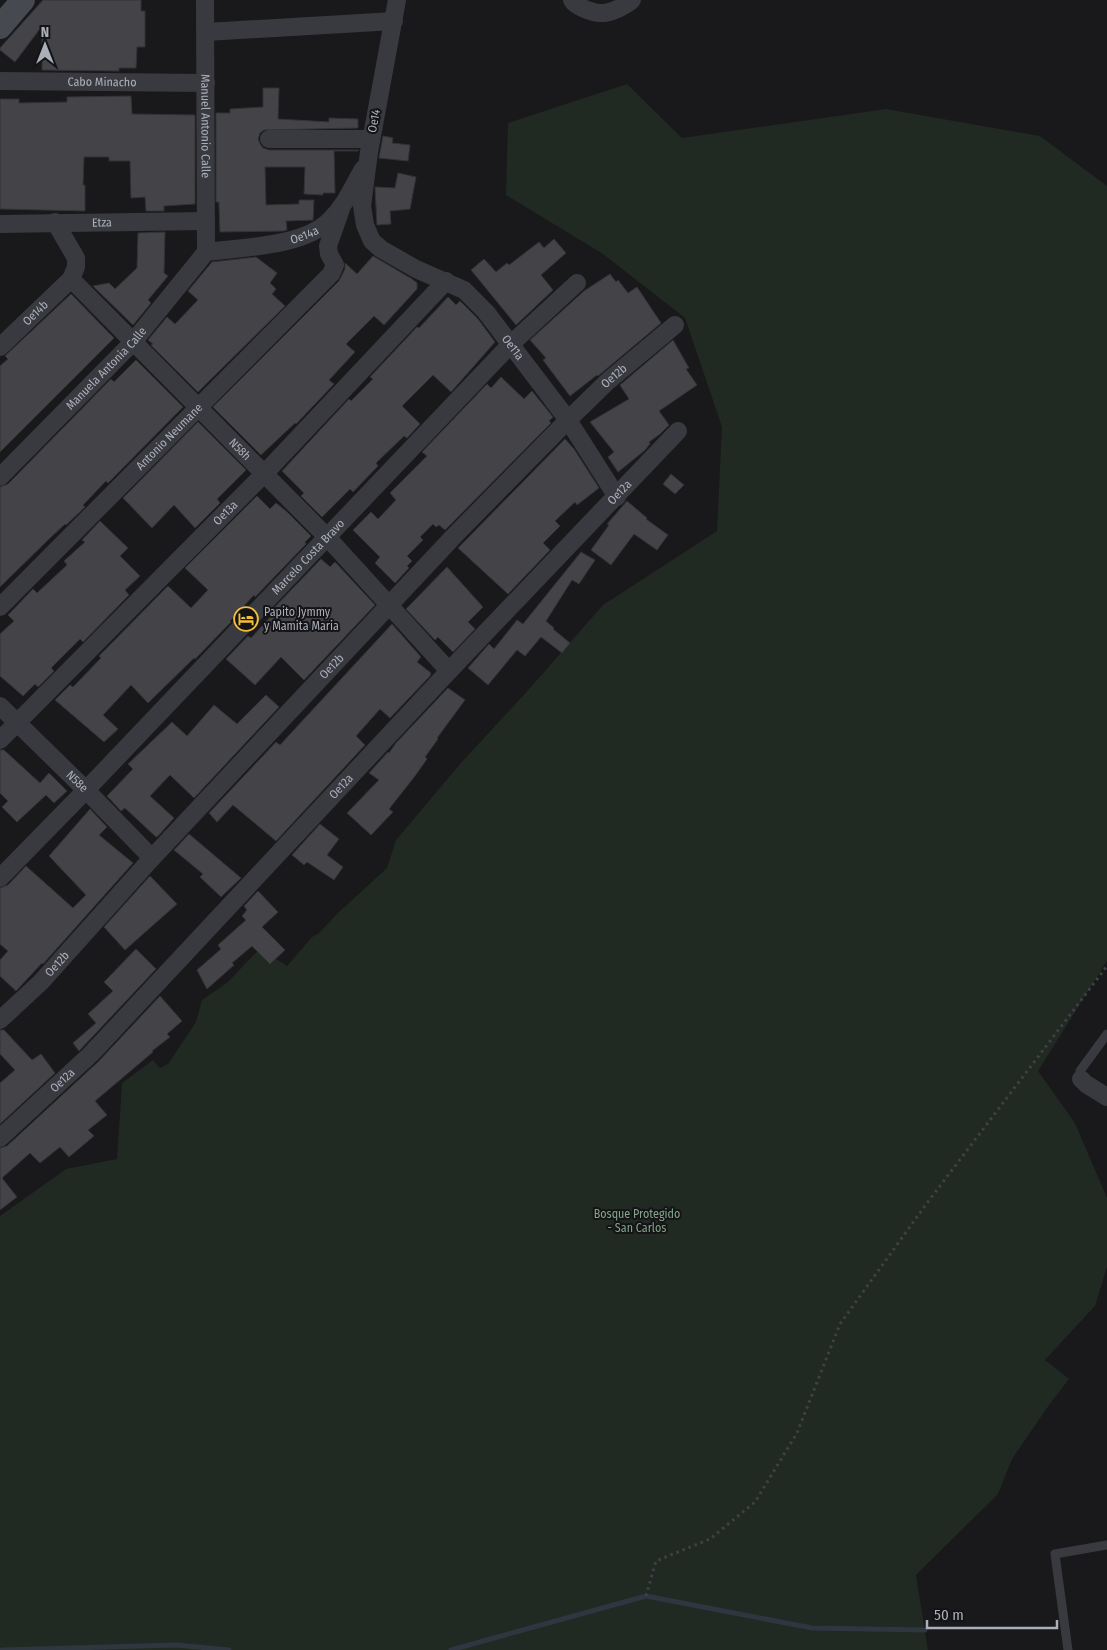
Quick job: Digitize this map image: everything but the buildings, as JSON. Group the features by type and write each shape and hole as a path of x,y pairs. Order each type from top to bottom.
{"street":[{"path":"0,27 23,0"},
{"name":"Manuel Antonio Calle","path":"205,0 206,252"},
{"name":"Oe14","path":"372,241 364,225 362,206 371,140 397,0"},
{"path":"572,0 575,5 600,14 625,6 632,0"},
{"path":"206,32 394,21"},
{"name":"Cabo Minacho","path":"0,81 206,82"},
{"path":"269,139 371,140"},
{"name":"Oe14a","path":"206,252 292,241 316,231 330,221 342,206 368,160"},
{"name":"Antonio Neumane","path":"0,607 199,408 246,357 331,274 335,265 329,254 328,246 342,206"},
{"path":"55,222 76,258 76,268 71,279"},
{"name":"Etza","path":"0,224 206,222"},
{"name":"Oe11a","path":"372,241 394,258 416,270 464,290 486,312 568,420 617,497"},
{"name":"Manuela Antonia Calle","path":"0,477 134,342 206,252"},
{"name":"N58h","path":"71,279 327,537 449,671"},
{"name":"Oe14b","path":"0,347 71,279"},
{"name":"Oe13a","path":"0,740 264,474 446,281"},
{"name":"Marcelo Costa Bravo","path":"0,878 511,344 577,283"},
{"name":"Oe12b","path":"0,1020 41,982 152,858 454,536 608,381 675,325"},
{"name":"Oe12a","path":"0,1138 92,1054 449,671 678,431"},
{"name":"N58e","path":"0,706 152,858"},
{"path":"1081,1079 1107,1097"}],"lane":[{"path":"1081,1079 1080,1071 1107,1034"},
{"path":"1068,1650 1055,1554 1107,1545"}],"path":[{"path":"646,1596 656,1561 710,1539 755,1502 798,1433 840,1324 927,1203 1107,966"}],"green space":[{"name":"Bosque Protegido - San Carlos","path":"627,84 682,138 886,109 1040,136 1107,186 1107,961 1038,1071 1075,1123 1107,1198 1107,1267 1095,1306 1045,1360 1069,1379 1012,1459 998,1494 916,1575 928,1650 0,1650 0,1216 66,1169 117,1159 122,1083 153,1060 160,1068 168,1064 196,1022 202,1000 228,982 260,948 287,966 312,937 318,934 387,868 396,840 460,764 603,605 717,531 722,427 685,318 603,254 506,195 508,123"}],"waterway":[{"path":"451,1650 646,1596 812,1628 925,1630"},
{"path":"2,1650 176,1645 229,1650"}],"place":[{"name":"Papito Jymmy y Mamita Maria","path":"246,619"}]}
